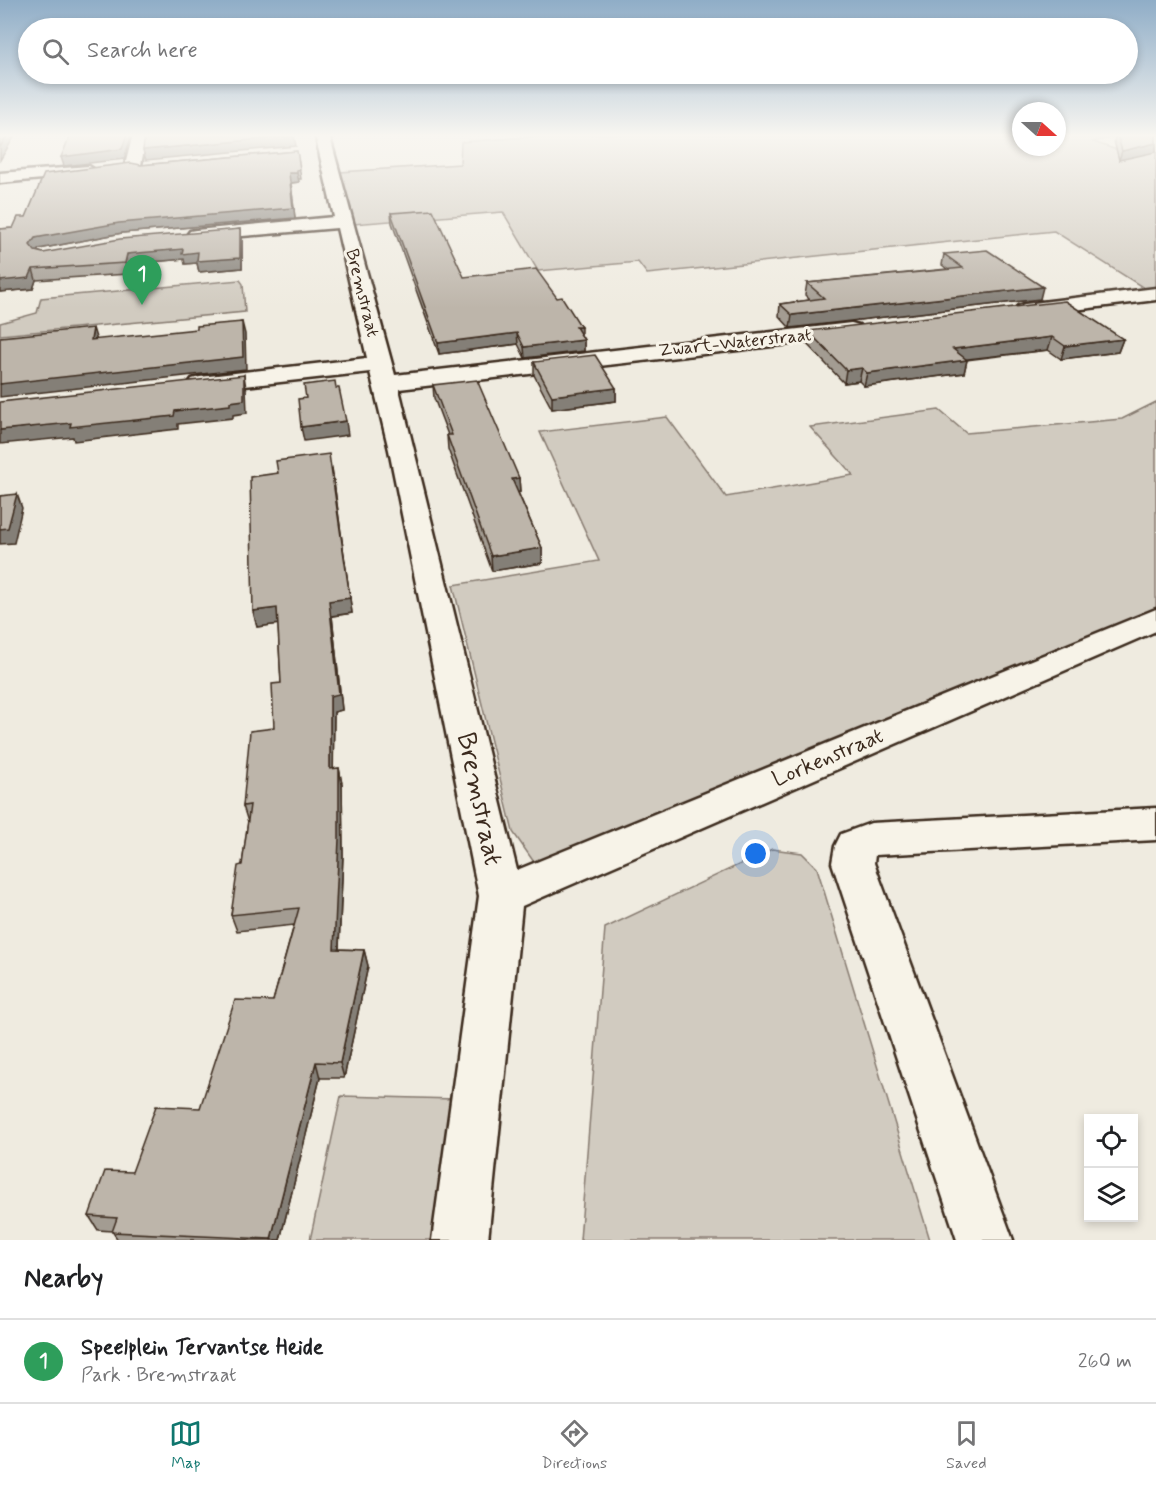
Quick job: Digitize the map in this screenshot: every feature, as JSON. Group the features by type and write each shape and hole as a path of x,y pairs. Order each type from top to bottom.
{"street":[{"name":"Bremstraat","path":"335,192 402,450 501,896 460,1240"},
{"name":"Bremstraat","path":"181,236 344,222"},
{"path":"1008,312 1156,294"},
{"name":"Zwart-Waterstraat","path":"382,374 867,328"},
{"name":"Bremstraat","path":"177,387 382,374"},
{"name":"Lorkenstraat","path":"501,896 1156,619"},
{"path":"985,1240 854,863 856,846 871,839 1156,824"}],"shaded area":[{"path":"345,192 1156,192 1156,289 1147,290 1054,231 647,274 638,262 538,271 503,212 353,224"},
{"path":"240,280 243,284 245,312 0,335 0,323 37,313 41,298"},
{"path":"1156,402 1156,612 536,865 513,832 453,585 599,561 540,432 667,417 726,497 853,475 810,427 939,410 966,433 1122,419"},
{"path":"772,849 802,853 817,868 930,1240 580,1240 605,928"},
{"path":"341,1096 455,1099 435,1240 310,1240"}],"building":[{"path":"37,192 291,192 293,208 119,223 35,238 30,245 35,251 43,253 120,239 240,229 240,258 197,261 198,252 182,254 183,249 127,254 125,263 33,269 29,278 0,281 0,229 13,228 18,217 26,217"},
{"path":"433,210 464,277 536,269 557,298 562,297 581,327 576,327 584,340 524,347 517,333 438,343 391,213"},
{"path":"987,250 1043,287 792,315 780,304 824,298 807,283 963,268 944,254"},
{"path":"1065,301 1123,339 1065,346 1052,337 953,349 967,360 867,373 862,368 846,370 808,331"},
{"path":"242,322 243,357 0,384 0,337 93,328 91,340"},
{"path":"595,355 616,388 552,396 534,362"},
{"path":"244,375 244,400 230,402 230,405 175,411 174,416 70,427 71,423 0,430 0,402"},
{"path":"477,380 519,478 512,479 542,548 491,556 447,435 452,435 433,385"},
{"path":"335,381 336,388 339,388 346,421 301,427 298,399 306,398 304,385"},
{"path":"329,454 350,598 329,601 339,694 330,696 330,769 339,768 339,839 334,949 364,950 340,1063 316,1062 271,1239 112,1232 117,1218 89,1216 105,1171 132,1172 156,1106 200,1108 235,1000 273,1001 299,908 231,915 238,866 242,865 250,805 243,806 250,731 274,728 272,684 281,683 277,608 253,611 250,477 278,473 276,461"},
{"path":"17,494 8,528 0,529 0,496"}],"place":[{"name":"Speelplein Tervantse Heide","path":"142,305"}]}
